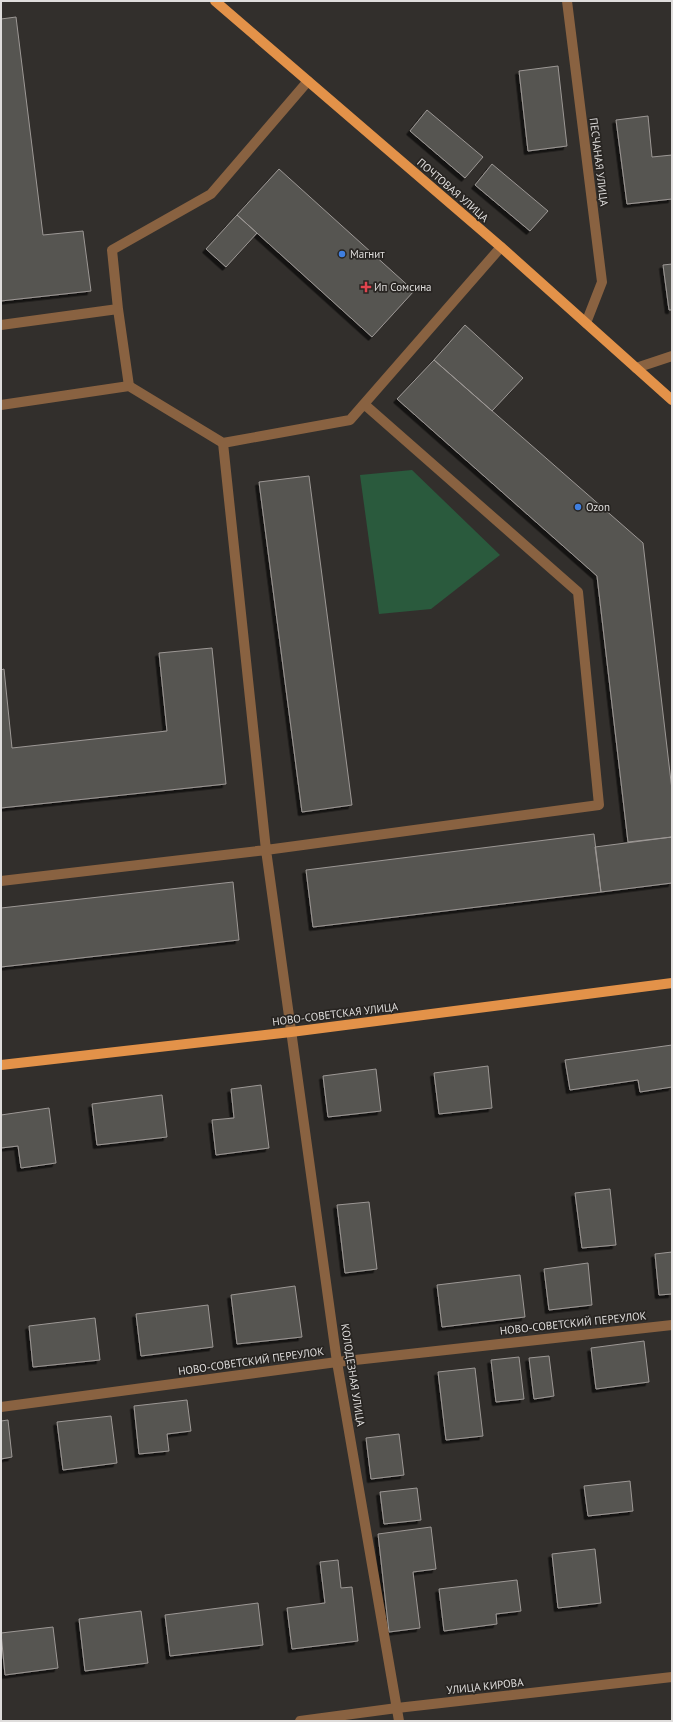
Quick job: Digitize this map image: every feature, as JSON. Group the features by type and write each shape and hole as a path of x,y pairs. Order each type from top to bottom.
{"main road":[{"name":"ПОЧТОВАЯ УЛИЦА","path":"215,1 501,247 672,400"},
{"name":"НОВО-СОВЕТСКАЯ УЛИЦА","path":"1,1065 291,1032 672,983"}],"street":[{"name":"ПЕСЧАНАЯ УЛИЦА","path":"567,1 602,282 586,323"},
{"path":"129,386 118,309 112,250 211,194 308,81"},
{"path":"1,405 129,386 223,443 350,420 501,247"},
{"path":"1,325 118,309"},
{"path":"636,368 672,356"},
{"path":"1,881 266,850 599,805 578,592 364,404"},
{"name":"КОЛОДЕЗНАЯ УЛИЦА","path":"223,443 266,850 291,1032 338,1362 399,1721"},
{"name":"НОВО-СОВЕТСКИЙ ПЕРЕУЛОК","path":"1,1407 338,1362 672,1325"},
{"name":"УЛИЦА КИРОВА","path":"300,1721 397,1708 672,1677"}],"green space":[{"path":"412,470 500,555 431,609 379,614 360,475"}],"building":[{"path":"16,17 43,235 83,231 91,291 1,301 1,19"},
{"path":"558,66 567,146 528,151 519,71"},
{"path":"427,110 483,157 465,178 410,131"},
{"path":"648,116 652,157 672,155 672,199 627,204 616,120"},
{"path":"492,164 548,211 530,231 475,185"},
{"path":"279,169 414,291 372,337 237,215"},
{"path":"237,215 257,233 226,267 206,249"},
{"path":"672,264 672,310 669,310 663,265"},
{"path":"465,325 523,378 492,411 434,360"},
{"path":"434,360 643,543 672,790 672,837 628,842 597,576 397,399"},
{"path":"309,476 352,805 302,812 259,482"},
{"path":"212,648 226,784 1,808 1,670 4,669 12,748 167,731 159,653"},
{"path":"594,834 601,892 313,927 306,870"},
{"path":"672,837 672,883 601,892 595,847"},
{"path":"233,882 239,940 1,967 1,908"},
{"path":"672,1045 672,1087 640,1092 638,1080 570,1090 565,1060"},
{"path":"488,1066 492,1108 439,1114 434,1073"},
{"path":"376,1069 381,1111 328,1117 323,1076"},
{"path":"261,1085 269,1148 216,1155 212,1120 234,1118 231,1089"},
{"path":"162,1095 167,1137 97,1145 92,1104"},
{"path":"49,1108 56,1163 21,1168 18,1146 1,1148 1,1115"},
{"path":"610,1189 616,1245 582,1248 575,1193"},
{"path":"369,1202 377,1269 345,1273 337,1205"},
{"path":"672,1252 672,1294 659,1295 655,1254"},
{"path":"588,1263 592,1305 549,1310 544,1269"},
{"path":"520,1275 525,1317 442,1327 437,1285"},
{"path":"295,1286 302,1337 237,1344 231,1295"},
{"path":"208,1305 213,1347 141,1356 136,1314"},
{"path":"95,1318 100,1360 33,1367 29,1326"},
{"path":"644,1341 649,1382 596,1389 591,1348"},
{"path":"549,1356 554,1396 534,1399 529,1358"},
{"path":"519,1357 524,1399 496,1402 491,1360"},
{"path":"475,1368 483,1436 446,1440 438,1372"},
{"path":"187,1400 191,1431 167,1434 169,1451 139,1454 134,1406"},
{"path":"111,1416 117,1463 63,1470 57,1422"},
{"path":"8,1420 12,1457 1,1459 1,1421"},
{"path":"399,1434 404,1475 371,1479 366,1438"},
{"path":"630,1481 633,1511 588,1516 584,1486"},
{"path":"417,1488 421,1520 384,1524 380,1492"},
{"path":"431,1527 436,1569 413,1572 420,1628 389,1632 378,1534"},
{"path":"595,1549 601,1603 558,1608 552,1554"},
{"path":"338,1560 341,1588 352,1587 358,1641 292,1649 287,1608 325,1603 320,1562"},
{"path":"517,1580 521,1611 496,1614 497,1624 444,1631 439,1589"},
{"path":"258,1603 263,1645 170,1656 165,1615"},
{"path":"141,1611 148,1663 85,1671 79,1619"},
{"path":"53,1627 58,1668 5,1675 1,1633"}],"place":[{"name":"Магнит","path":"342,254"},
{"name":"Ип Сомсина","path":"366,287"},
{"name":"Ozon","path":"578,507"}]}
